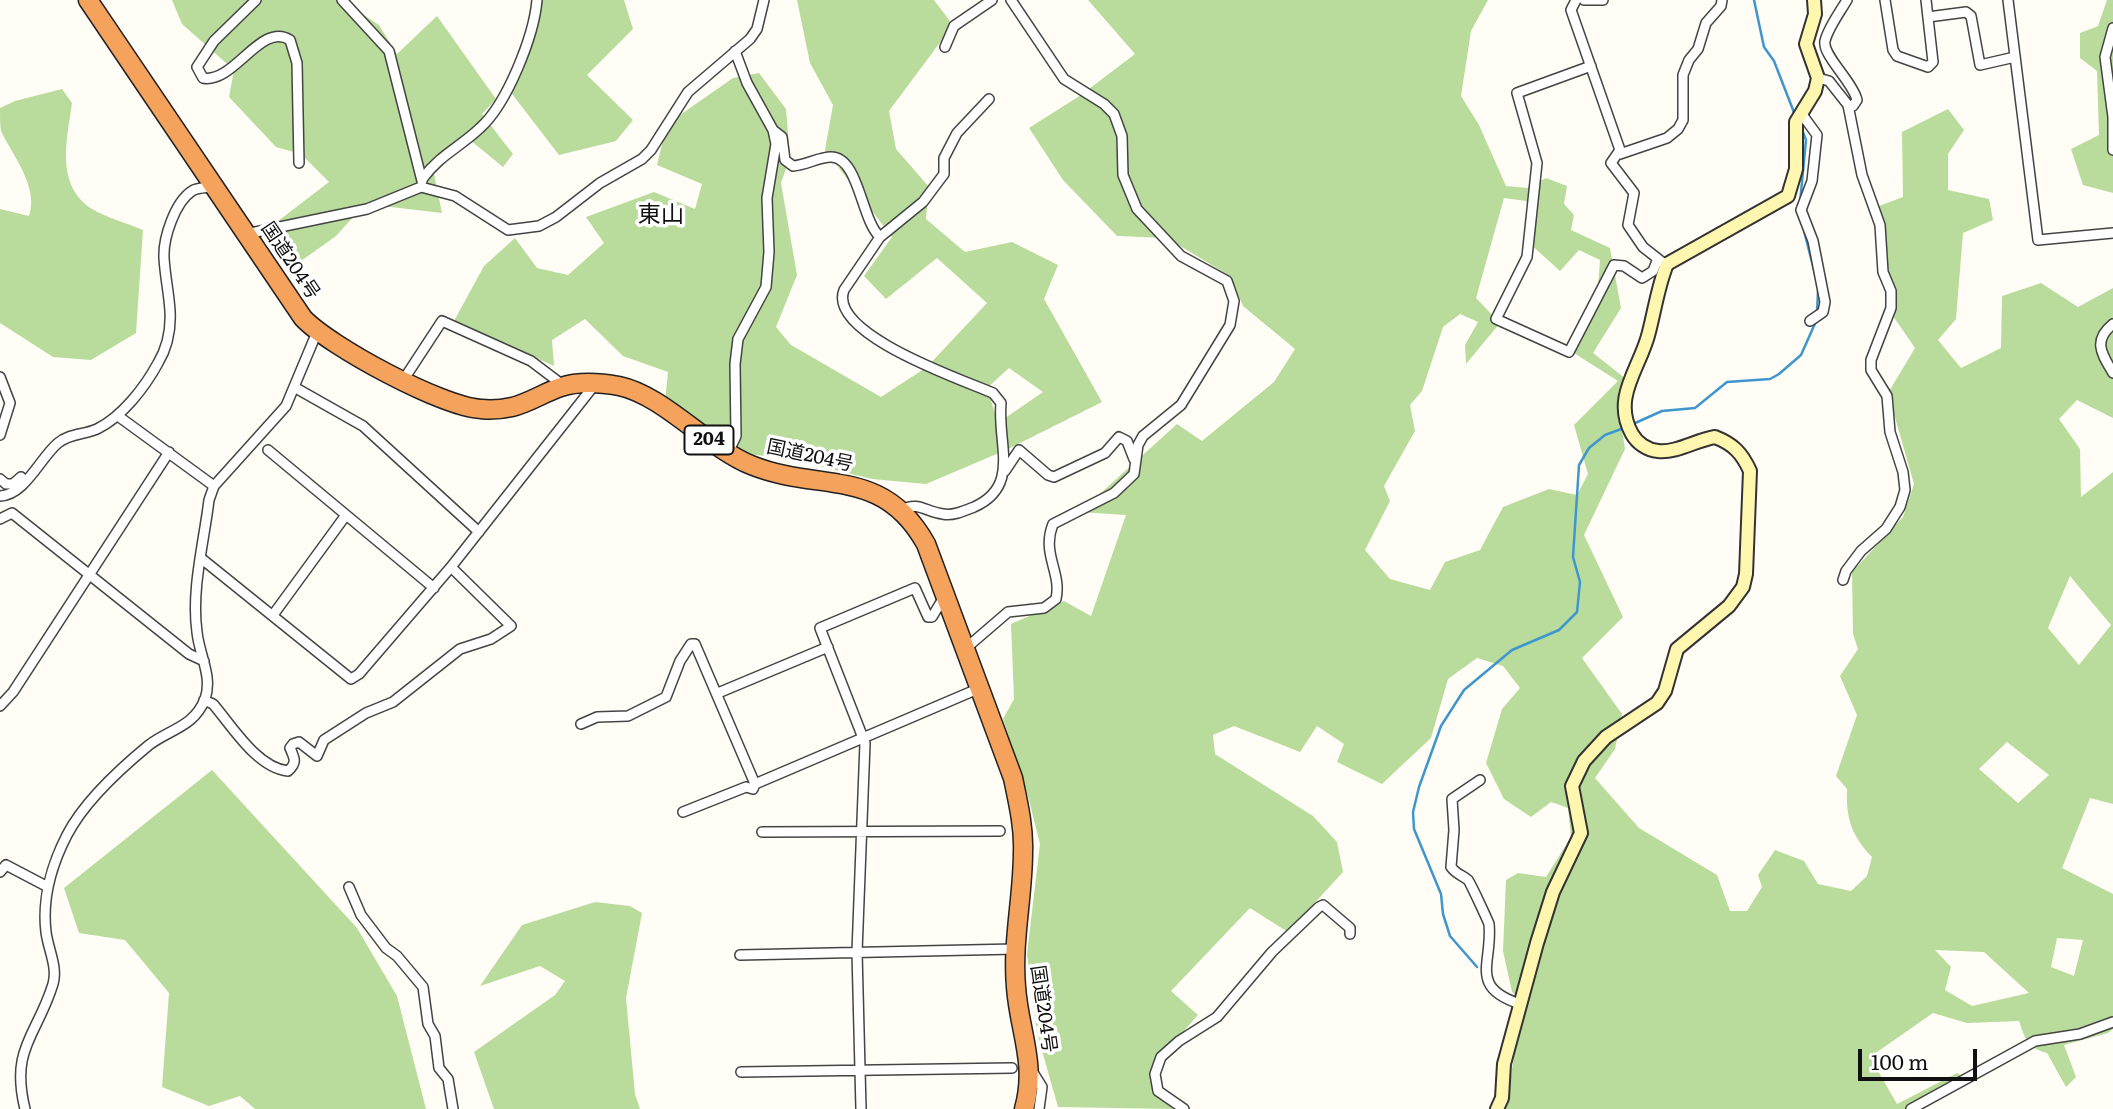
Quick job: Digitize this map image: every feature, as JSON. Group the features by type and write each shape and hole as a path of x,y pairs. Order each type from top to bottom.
{"highway":[{"name":"国道204号","path":"89,0 246,233 317,332 446,400 480,409 513,407 564,386 596,383 622,387 645,396 728,453 778,473 866,489 902,510 926,544 1013,778 1024,850 1015,949 1024,1109"}],"street":[{"path":"256,0 214,41 197,67 203,78 217,77 266,40 278,37 290,40 297,63 299,163"},
{"path":"342,0 389,51 422,182"},
{"path":"246,233 367,209 422,182 438,158 462,143 489,119 519,63 534,19 537,0"},
{"path":"422,182 455,196 508,230 540,226 600,183 642,159 651,150 688,92 757,29 764,0"},
{"path":"945,47 954,26 992,0"},
{"path":"965,649 1008,612 1051,605 1058,591 1048,553 1048,537 1053,524 1114,493 1134,474 1138,445 1143,436 1181,405 1230,325 1234,301 1232,290 1222,277 1181,256 1137,209 1123,175 1122,136 1114,114 1104,104 1064,79 1011,0"},
{"path":"1576,0 1571,10 1620,154"},
{"path":"1584,0 1604,0"},
{"path":"1662,262 1643,247 1628,225 1634,193 1611,163 1620,154 1667,138 1678,129 1683,120 1684,75 1689,60 1698,49 1706,23 1721,6 1722,0"},
{"path":"1591,66 1517,93 1537,163 1527,257 1496,319 1569,352 1614,265 1624,266 1643,278 1662,262 1788,196 1796,170 1794,136 1801,113 1815,91 1818,78 1806,44 1815,14 1814,0"},
{"path":"1847,0 1825,41 1826,51 1855,89 1857,100 1853,106 1848,106"},
{"path":"1885,0 1893,50 1897,56 1928,67 1933,62 1926,0"},
{"path":"2008,0 2038,240 2113,233"},
{"path":"1928,17 1966,12 1971,16 1980,65 2015,57"},
{"path":"2113,28 2105,57 2113,117 2113,150"},
{"path":"728,453 736,436 735,364 738,339 758,307 766,287 769,252 767,198 775,144 773,130 747,83 735,51"},
{"path":"1818,78 1829,81 1848,106 1862,175 1880,225 1883,272 1891,291 1891,308 1871,360 1871,370 1887,396 1890,432 1903,472 1905,490 1900,507 1886,529 1861,551 1843,580"},
{"path":"989,99 957,134 944,158 944,174 923,202 880,237 842,296 845,311 870,335 892,349 998,397 1005,471"},
{"path":"1801,113 1817,135 1812,181 1801,210 1813,241 1825,302 1823,312 1810,321"},
{"path":"773,130 782,137 785,160 793,166 829,157 839,159 845,164 856,182 862,207 880,237"},
{"path":"0,496 15,492 57,443 71,435 94,430 118,416 158,365 166,346 170,313 164,256 167,235 180,204 196,188 215,187"},
{"path":"1497,1109 1502,1098 1504,1064 1553,892 1575,851 1581,833 1572,786 1584,761 1606,737 1657,703 1665,691 1677,649 1729,606 1742,587 1746,574 1750,471 1741,454 1727,442 1715,437 1673,451 1656,451 1634,439 1628,426 1624,411 1629,379 1649,335 1662,262"},
{"path":"404,379 442,321 531,361 564,386"},
{"path":"2113,324 2104,331 2099,342 2101,354 2113,373"},
{"path":"25,1109 19,1084 21,1060 28,1036 54,983 45,915 48,887 68,833 81,815 148,746 192,720 204,700 208,686 195,615 209,500 215,486 279,415 317,332"},
{"path":"0,377 10,403 0,435"},
{"path":"202,559 351,679 359,674 451,567 596,383"},
{"path":"294,387 363,426 479,532"},
{"path":"118,416 215,486"},
{"path":"902,510 911,505 947,515 980,504 997,490 1005,471 1019,450 1054,477 1105,453 1119,437 1128,441 1136,464"},
{"path":"268,450 433,588"},
{"path":"0,706 13,692 169,452"},
{"path":"0,479 6,484 13,484 26,472 34,471"},
{"path":"0,519 12,513 189,654 204,661"},
{"path":"272,615 346,515"},
{"path":"204,700 213,704 262,759 277,770 288,771 294,766 295,759 290,748 293,744 299,742 317,756 324,740 366,713 393,702 460,649 491,639 511,626 451,567"},
{"path":"861,1109 857,952 863,738 820,628 915,588 928,617 932,617 945,596"},
{"path":"581,724 597,718 628,716 666,697 680,661 691,644 698,647 755,784"},
{"path":"718,693 828,647"},
{"path":"683,812 746,787 753,789 755,784 980,688"},
{"path":"1479,780 1452,799 1454,830 1451,867 1471,883 1476,901 1489,923 1485,968 1494,991 1500,997 1520,1004"},
{"path":"762,832 1000,831"},
{"path":"0,872 6,865 17,868 48,887"},
{"path":"349,887 361,915 386,948 397,956 424,987 428,1024 435,1036 439,1068 448,1079 453,1109"},
{"path":"1184,1109 1164,1098 1156,1083 1157,1065 1166,1051 1217,1017 1272,952 1319,907 1323,905 1350,928 1350,934"},
{"path":"740,955 1015,949"},
{"path":"1911,1109 2035,1041 2080,1034 2113,1022"},
{"path":"741,1072 1021,1068 1042,1087 1039,1109"}],"green space":[{"path":"172,0 341,0 379,25 397,54 437,16 496,99 482,114 513,154 503,167 470,140 433,169 442,213 365,204 336,236 294,266 265,231 329,182 301,154 276,147 229,97 234,70 182,24"},
{"path":"533,0 624,0 633,29 587,75 633,120 616,141 559,155 509,90 537,14"},
{"path":"797,0 934,0 953,25 889,111 896,149 929,187 926,219 965,252 1012,242 1058,265 1044,299 1102,402 1006,450 926,484 872,479 785,458 737,453 665,401 668,372 623,356 585,319 552,340 554,366 454,321 484,266 515,238 537,268 568,275 604,243 586,217 654,192 695,209 702,184 657,165 667,124 733,78 759,73 786,109 790,157 781,183 797,275 776,327 791,345 881,397 927,367 987,303 937,258 886,299 864,276 892,237 825,150 833,105 810,63","holes":["1009,368 1043,392 998,423 987,388"]},
{"path":"1088,0 1488,0 1471,31 1461,96 1479,125 1506,186 1527,188 1546,178 1567,186 1564,204 1574,215 1571,230 1610,248 1621,308 1593,353 1626,379 1620,415 1625,449 1584,535 1623,617 1582,658 1622,714 1615,749 1595,778 1639,828 1717,875 1730,911 1747,911 1762,887 1758,875 1775,850 1804,861 1818,884 1851,891 1867,876 1872,857 1851,826 1847,789 1836,776 1857,715 1840,676 1858,649 1853,634 1852,572 1903,517 1914,484 1888,393 1915,348 1893,316 1879,206 1903,197 1902,132 1948,109 1964,130 1948,154 1948,190 1989,199 1993,220 1963,233 1956,319 1938,340 1961,368 2001,348 2002,296 2041,283 2078,307 2113,288 2113,418 2077,400 2059,419 2080,449 2081,497 2113,472 2113,804 2090,798 2062,868 2113,894 2113,1029 2108,1033 2064,1045 2076,1077 2066,1087 2047,1053 2028,1042 2019,1021 1967,1023 1933,1013 1870,1057 1897,1104 1957,1073 1962,1076 1913,1109 1506,1109 1514,1056 1528,1004 1512,992 1503,951 1506,880 1518,873 1546,877 1571,837 1568,808 1551,802 1531,817 1504,799 1486,763 1502,709 1520,688 1503,666 1477,658 1448,679 1431,738 1382,784 1337,762 1344,744 1317,726 1300,752 1234,726 1213,735 1215,754 1313,816 1337,842 1343,872 1288,932 1250,908 1171,991 1198,1015 1159,1059 1156,1090 1173,1109 1058,1107 1037,1033 1027,954 1040,844 1028,796 1003,719 1014,699 1011,624 1064,601 1091,616 1126,515 1080,512 1177,424 1202,441 1274,382 1295,349 1243,306 1230,276 1167,238 1117,236 1063,180 1029,128 1081,95 1135,54","holes":["1504,198 1526,201 1535,215 1528,242 1560,271 1579,250 1600,260 1597,299 1574,353 1618,381 1574,425 1588,474 1577,495 1549,489 1503,507 1480,550 1445,562 1430,590 1390,579 1365,550 1390,501 1384,486 1415,431 1410,405 1422,391 1443,327 1460,314 1478,322 1465,345 1466,364 1500,323 1476,298","2070,576 2111,625 2079,665 2048,628","2007,742 2049,775 2018,803 1979,769","2057,938 2083,940 2074,976 2051,967","1935,950 1984,952 2029,993 1972,1006 1945,990 1951,967"]},
{"path":"2107,0 2113,0 2113,193 2083,185 2071,149 2099,135 2097,71 2080,58 2080,33 2098,26"},
{"path":"62,89 72,103 66,161 73,188 80,199 92,209 143,230 136,333 91,360 53,357 0,323 0,209 29,216 31,194 23,172 1,131 0,108 15,101"},
{"path":"212,770 357,928 397,996 426,1109 255,1109 240,1096 209,1106 162,1087 169,993 125,940 79,933 64,888"},
{"path":"595,902 630,906 642,913 626,998 635,1094 640,1109 494,1109 474,1052 555,995 565,981 540,966 480,986 522,925"}],"waterway":[{"path":"1754,0 1764,47 1774,61 1795,115"},
{"path":"1800,203 1806,140 1801,127"},
{"path":"1802,223 1815,274"},
{"path":"1817,312 1818,291"},
{"path":"1633,424 1662,411 1695,408 1727,382 1770,379 1779,374 1801,355 1817,319"},
{"path":"1477,967 1450,936 1443,914 1441,894 1414,829 1413,812 1419,787 1441,726 1464,690 1512,650 1559,630 1577,612 1580,582 1573,557 1579,465 1589,448 1605,435 1624,428"}],"district":[{"name":"東山","path":"661,215"}]}
